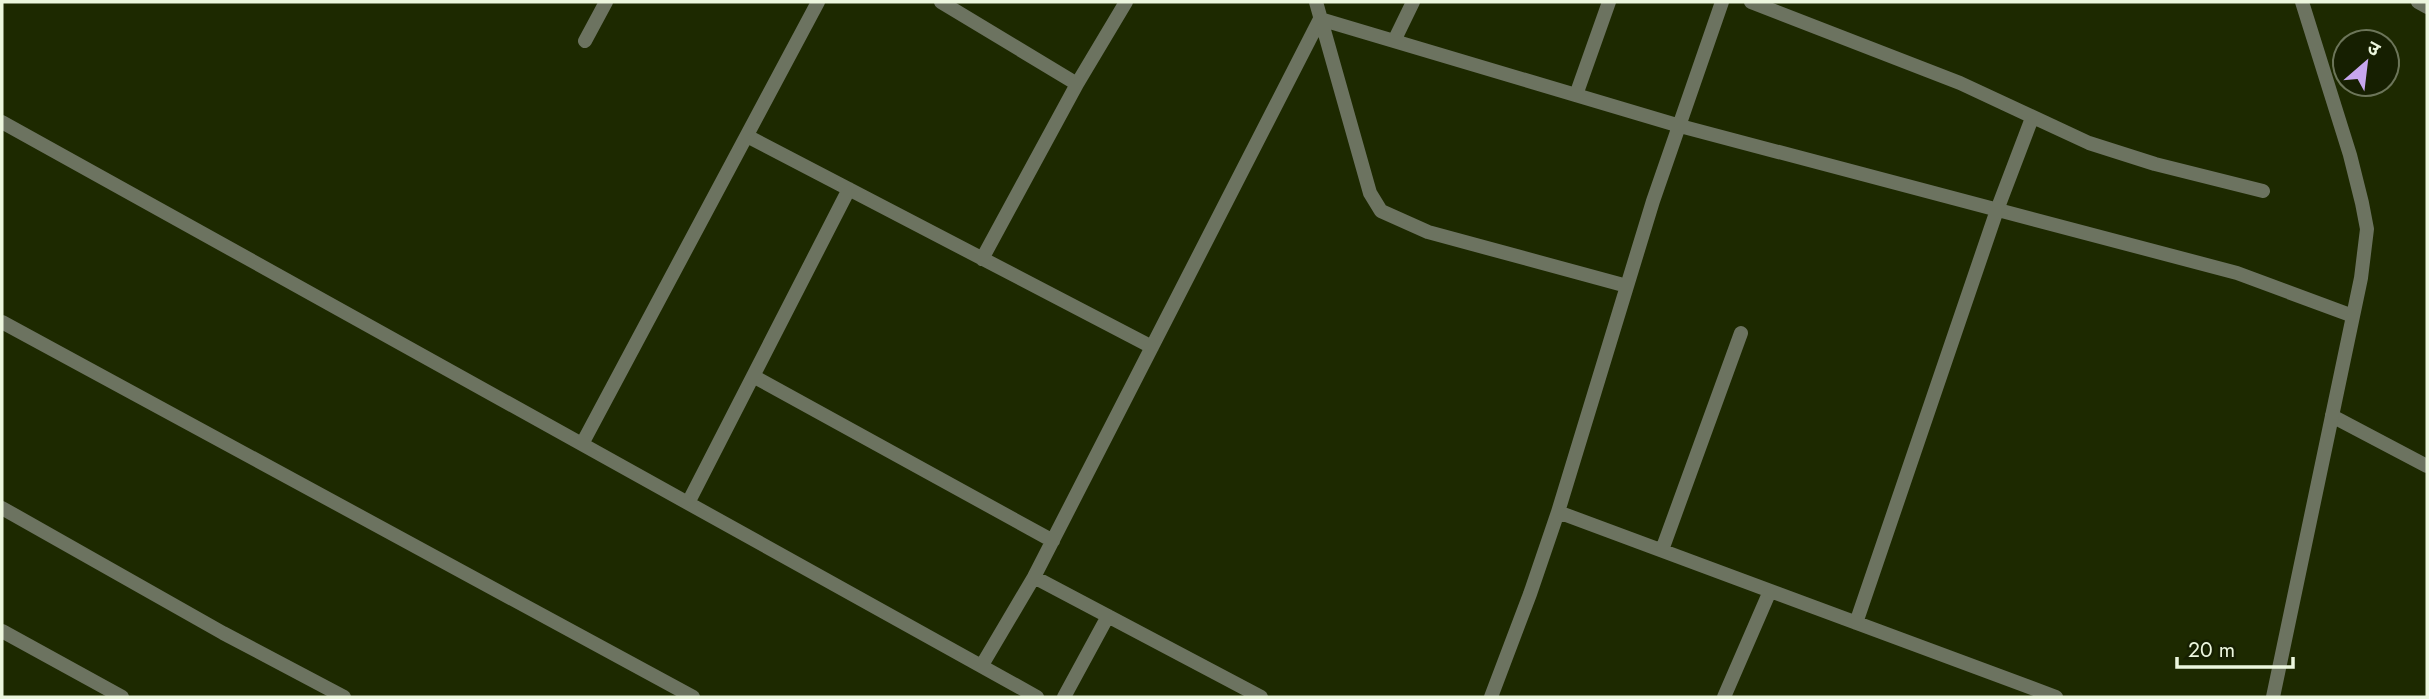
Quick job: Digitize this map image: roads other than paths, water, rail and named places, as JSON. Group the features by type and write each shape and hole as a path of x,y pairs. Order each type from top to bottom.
{"street":[{"path":"585,41 606,2"},
{"path":"582,444 818,2"},
{"path":"941,2 1077,84"},
{"path":"982,259 1077,84 1126,2"},
{"path":"1316,2 1370,193 1381,211 1428,232 1627,286"},
{"path":"1394,41 1413,2"},
{"path":"1576,95 1609,2"},
{"path":"1490,697 1558,512 1627,286 1723,2"},
{"path":"1751,2 1959,83 2089,143 2155,164 2263,191"},
{"path":"2273,697 2353,316 2367,229 2350,155 2302,2"},
{"path":"2417,2 2427,7"},
{"path":"1320,19 1679,126 2236,273 2353,316"},
{"path":"982,665 1053,541 1320,19"},
{"path":"1856,623 1997,210 2032,118"},
{"path":"2,122 1037,697"},
{"path":"747,136 1152,347"},
{"path":"688,503 849,189"},
{"path":"2,322 693,697"},
{"path":"1662,550 1741,333"},
{"path":"753,376 1053,541"},
{"path":"2332,416 2427,466"},
{"path":"2,508 223,633 344,697"},
{"path":"1558,512 2056,697"},
{"path":"1034,577 1261,697"},
{"path":"1724,697 1770,591"},
{"path":"1064,697 1108,616"},
{"path":"2,631 122,697"}]}
